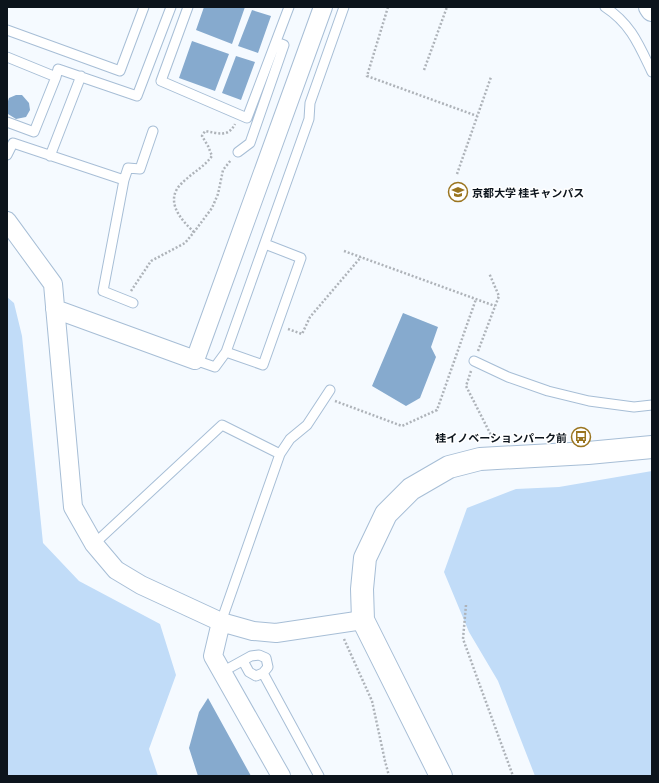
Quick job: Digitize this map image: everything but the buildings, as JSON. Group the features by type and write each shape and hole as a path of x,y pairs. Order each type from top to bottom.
{"street":[{"path":"55,309 195,360 323,7"},
{"path":"7,221 52,284 73,506 94,544 116,570 141,585 221,622 253,631 276,633 363,620"},
{"path":"441,776 363,620 362,589 365,558 386,514 411,489 449,467 480,459 652,447"},
{"path":"221,622 213,656 281,776"}],"lane":[{"path":"7,30 120,70 144,7"},
{"path":"7,122 34,132 58,69 137,96 171,7"},
{"path":"188,7 161,81 247,118 289,7"},
{"path":"195,360 215,367 226,352 309,119 310,103 344,7"},
{"path":"604,7 612,12 631,31 652,72"},
{"path":"238,152 250,143 284,45 276,42"},
{"path":"7,58 56,77"},
{"path":"50,156 80,76"},
{"path":"130,302 103,291 124,180 128,168 140,169 153,131"},
{"path":"7,155 12,143 124,180"},
{"path":"226,352 263,365 301,258 265,244"},
{"path":"474,361 508,377 548,391 589,401 634,408 652,405"},
{"path":"221,622 280,454 290,439 307,425 328,394"},
{"path":"94,544 222,425 280,454"},
{"path":"222,672 251,656 259,655 266,658 268,667 263,673 256,676 249,672 243,661"},
{"path":"263,673 320,776"}],"path":[{"path":"388,7 367,76 477,116"},
{"path":"424,70 447,7"},
{"path":"457,174 491,77"},
{"path":"194,232 184,222 175,209 174,194 181,183 206,164 212,156 202,136 205,131 226,134 232,130 239,114"},
{"path":"130,302 131,289 151,261 185,243 212,208 218,194 223,170 238,152"},
{"path":"344,251 495,306"},
{"path":"277,325 302,334 310,317 361,257"},
{"path":"328,394 402,426 436,410 476,299"},
{"path":"466,606 463,639 513,776"},
{"path":"342,633 372,701 384,761 389,776"}],"shaded area":[{"path":"204,7 245,7 232,44 196,30"},
{"path":"252,10 271,16 258,53 238,46"},
{"path":"192,41 229,54 215,91 179,78"},
{"path":"236,56 255,62 241,100 222,93"},
{"path":"16,95 22,95 29,103 30,110 26,117 16,119 8,114 7,104 9,98"},
{"path":"7,297 14,303 22,336 43,543 79,581 160,624 176,675 149,749 158,776 7,776"},
{"path":"403,313 438,327 431,347 436,357 420,398 406,406 372,386"},
{"path":"652,471 652,776 535,776 498,681 469,632 444,572 467,508 516,489 559,487"},
{"path":"208,698 251,776 198,776 189,748 199,712"}],"place":[{"name":"京都大学 桂キャンパス","path":"458,192"},
{"name":"桂イノベーションパーク前","path":"581,437"}]}
